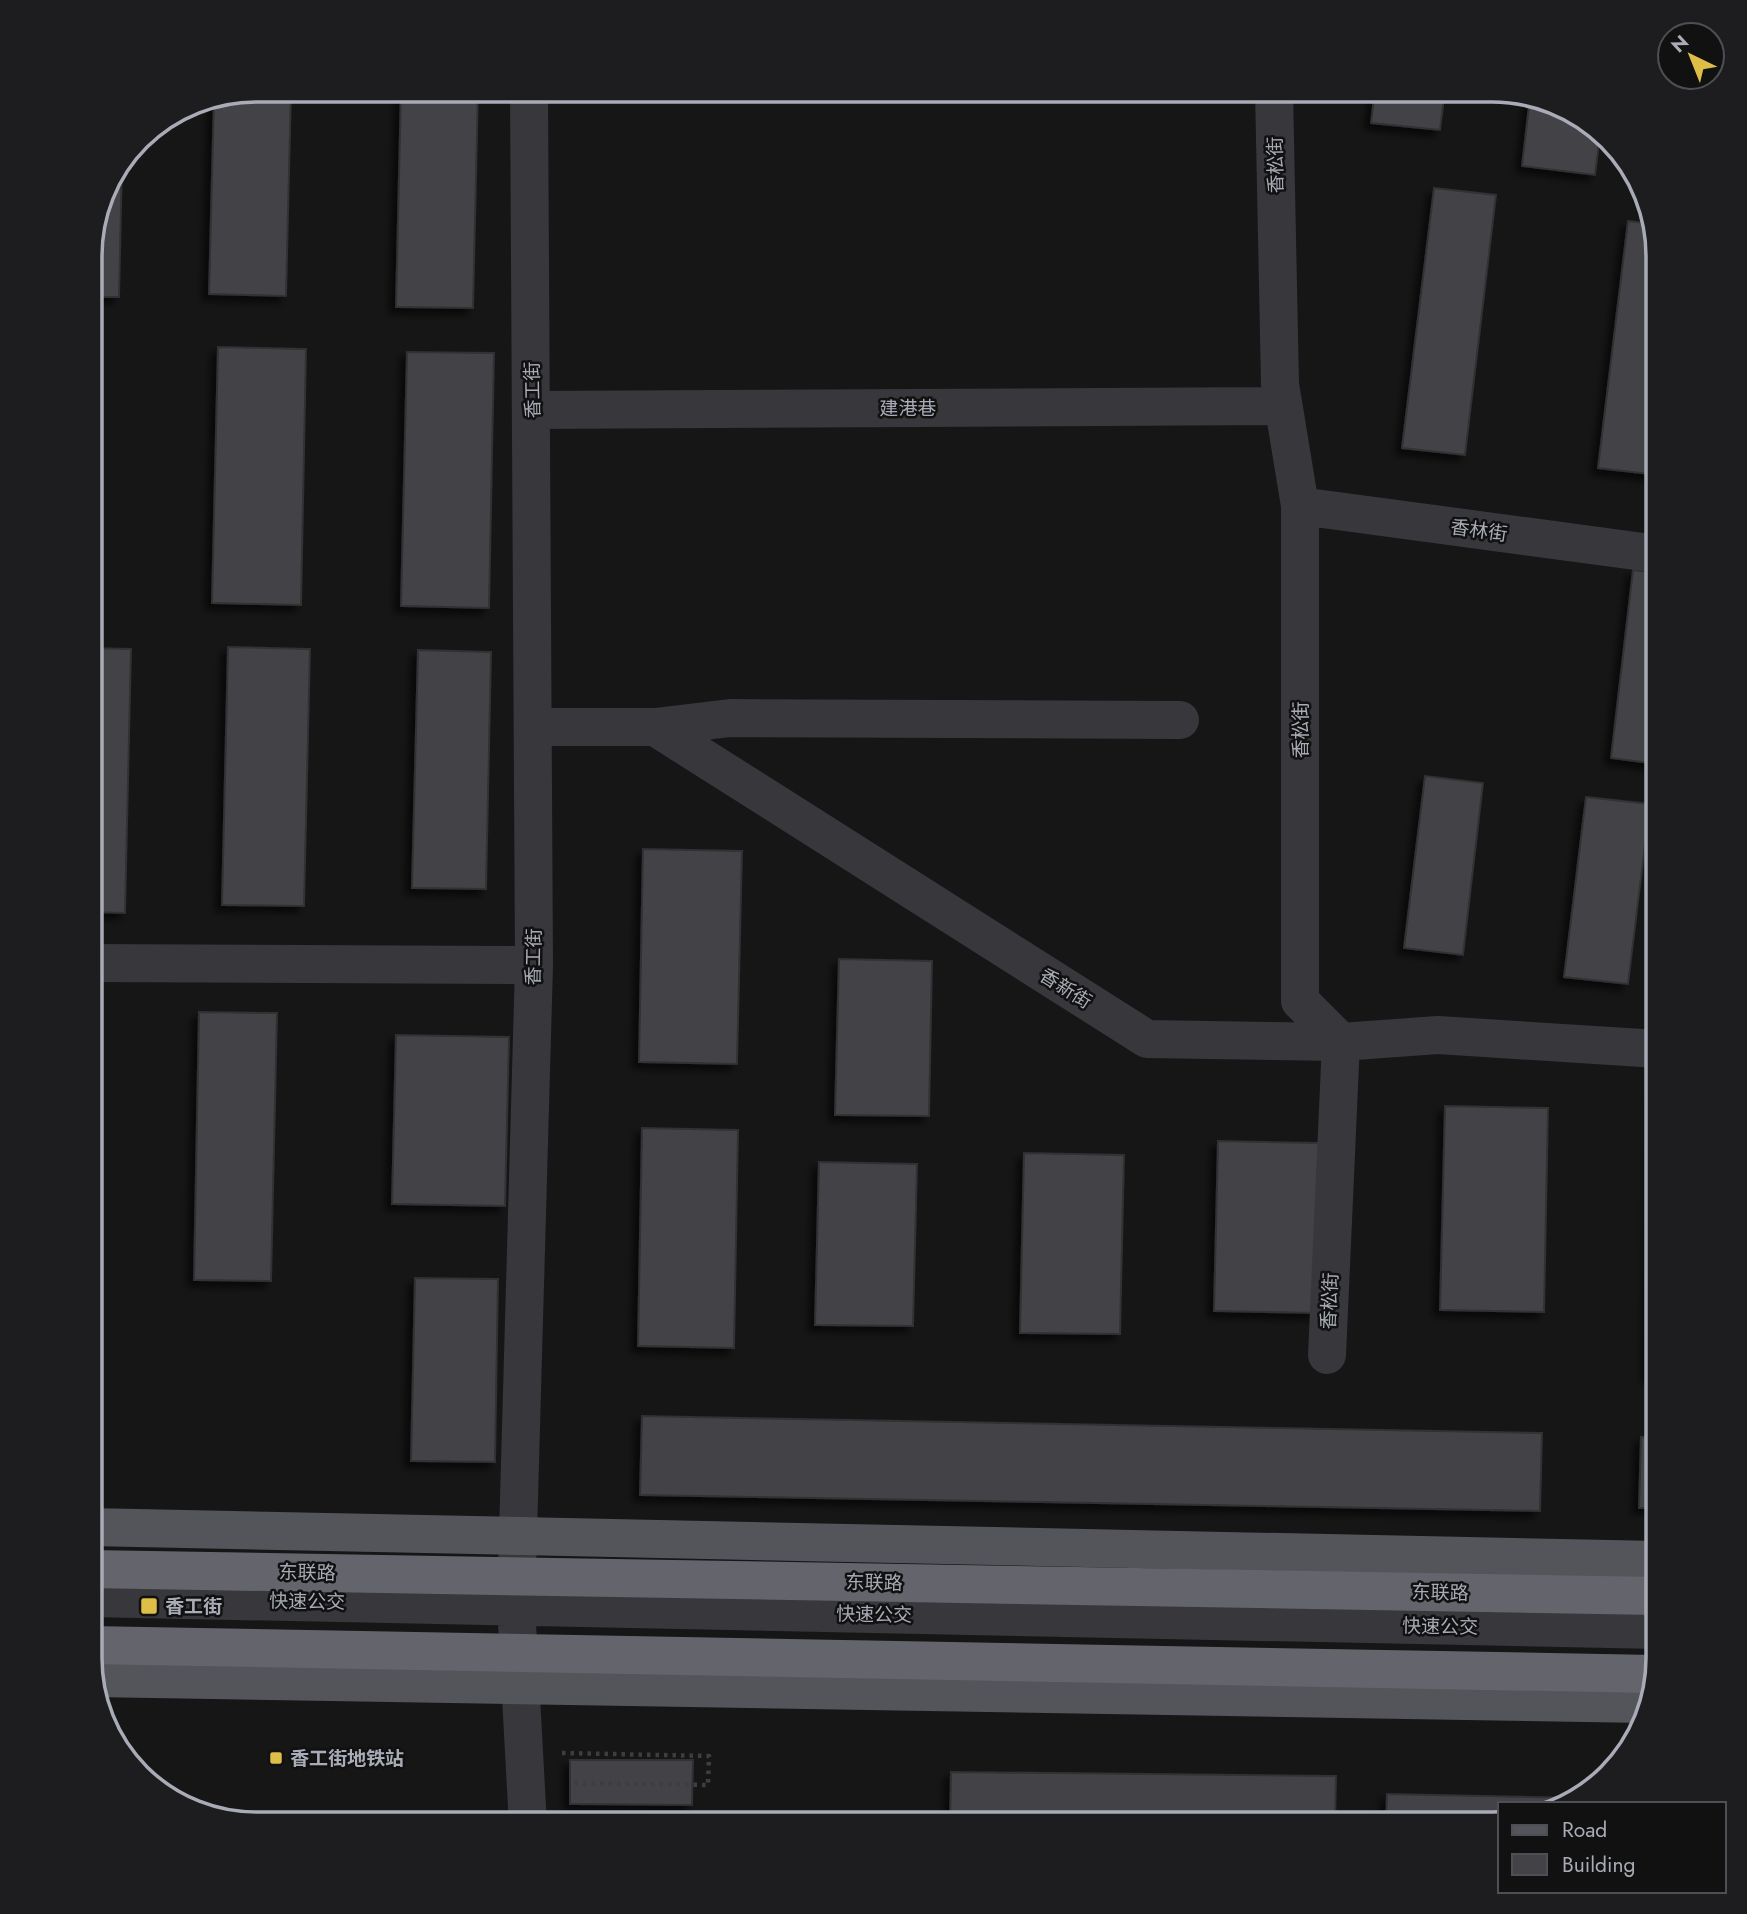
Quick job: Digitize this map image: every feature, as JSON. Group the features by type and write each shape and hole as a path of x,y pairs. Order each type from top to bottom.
{"highway":[{"name":"东联路","path":"102,1569 1646,1596"},
{"path":"102,1645 1644,1674"}],"main road":[{"path":"102,1527 1646,1560"},
{"path":"103,1678 1638,1704"}],"street":[{"name":"香工街","path":"527,1812 517,1613 534,965 533,410 529,102"},
{"name":"香松街","path":"1274,102 1280,384 1300,506 1300,1001 1341,1042 1326,1355"},
{"name":"建港巷","path":"533,410 1283,405"},
{"name":"香林街","path":"1300,506 1646,552"},
{"path":"533,727 655,727 730,718 1180,720"},
{"name":"香新街","path":"655,727 1147,1039 1341,1042 1437,1035 1646,1048"},
{"path":"102,963 534,965"},
{"name":"快速公交","path":"102,1598 517,1613 1646,1642"},
{"name":"快速公交","path":"102,1612 517,1613 1646,1630"}],"path":[{"path":"557,1753 709,1756 708,1785 570,1783"}],"building":[{"path":"246,102 291,102 286,296 209,294 214,108"},
{"path":"401,102 478,102 473,308 396,307"},
{"path":"1374,102 1444,102 1440,130 1371,123"},
{"path":"1529,106 1568,122 1599,146 1595,175 1522,166"},
{"path":"122,180 119,297 102,297 102,246 107,216"},
{"path":"1434,188 1496,195 1465,455 1402,448"},
{"path":"1628,221 1642,223 1646,256 1646,474 1598,468"},
{"path":"218,347 306,349 301,605 212,603"},
{"path":"407,352 494,353 489,608 401,606"},
{"path":"1633,570 1646,572 1646,762 1611,758"},
{"path":"228,647 310,649 304,906 222,905"},
{"path":"102,648 131,649 125,913 102,912"},
{"path":"418,650 491,652 486,889 412,888"},
{"path":"1425,776 1483,783 1463,955 1404,948"},
{"path":"1586,797 1646,804 1646,837 1628,984 1564,977"},
{"path":"643,849 742,851 737,1064 639,1062"},
{"path":"839,959 932,961 929,1116 835,1115"},
{"path":"199,1012 277,1013 271,1281 194,1280"},
{"path":"396,1035 509,1037 505,1206 392,1204"},
{"path":"1445,1106 1548,1108 1544,1312 1440,1310"},
{"path":"642,1128 738,1130 734,1348 638,1346"},
{"path":"1218,1141 1321,1143 1317,1313 1214,1311"},
{"path":"1024,1153 1124,1155 1120,1334 1020,1333"},
{"path":"819,1162 917,1164 913,1326 815,1325"},
{"path":"415,1278 498,1279 495,1462 411,1461"},
{"path":"642,1416 1542,1433 1540,1511 640,1495"},
{"path":"1641,1437 1646,1437 1646,1508 1639,1508"},
{"path":"570,1760 693,1760 692,1805 570,1804"},
{"path":"951,1772 1336,1776 1335,1812 950,1812"},
{"path":"1387,1794 1558,1798 1546,1802 1498,1802 1498,1812 1386,1812"}],"place":[{"name":"香工街","path":"149,1606"},
{"name":"香工街地铁站","path":"276,1758"}]}
